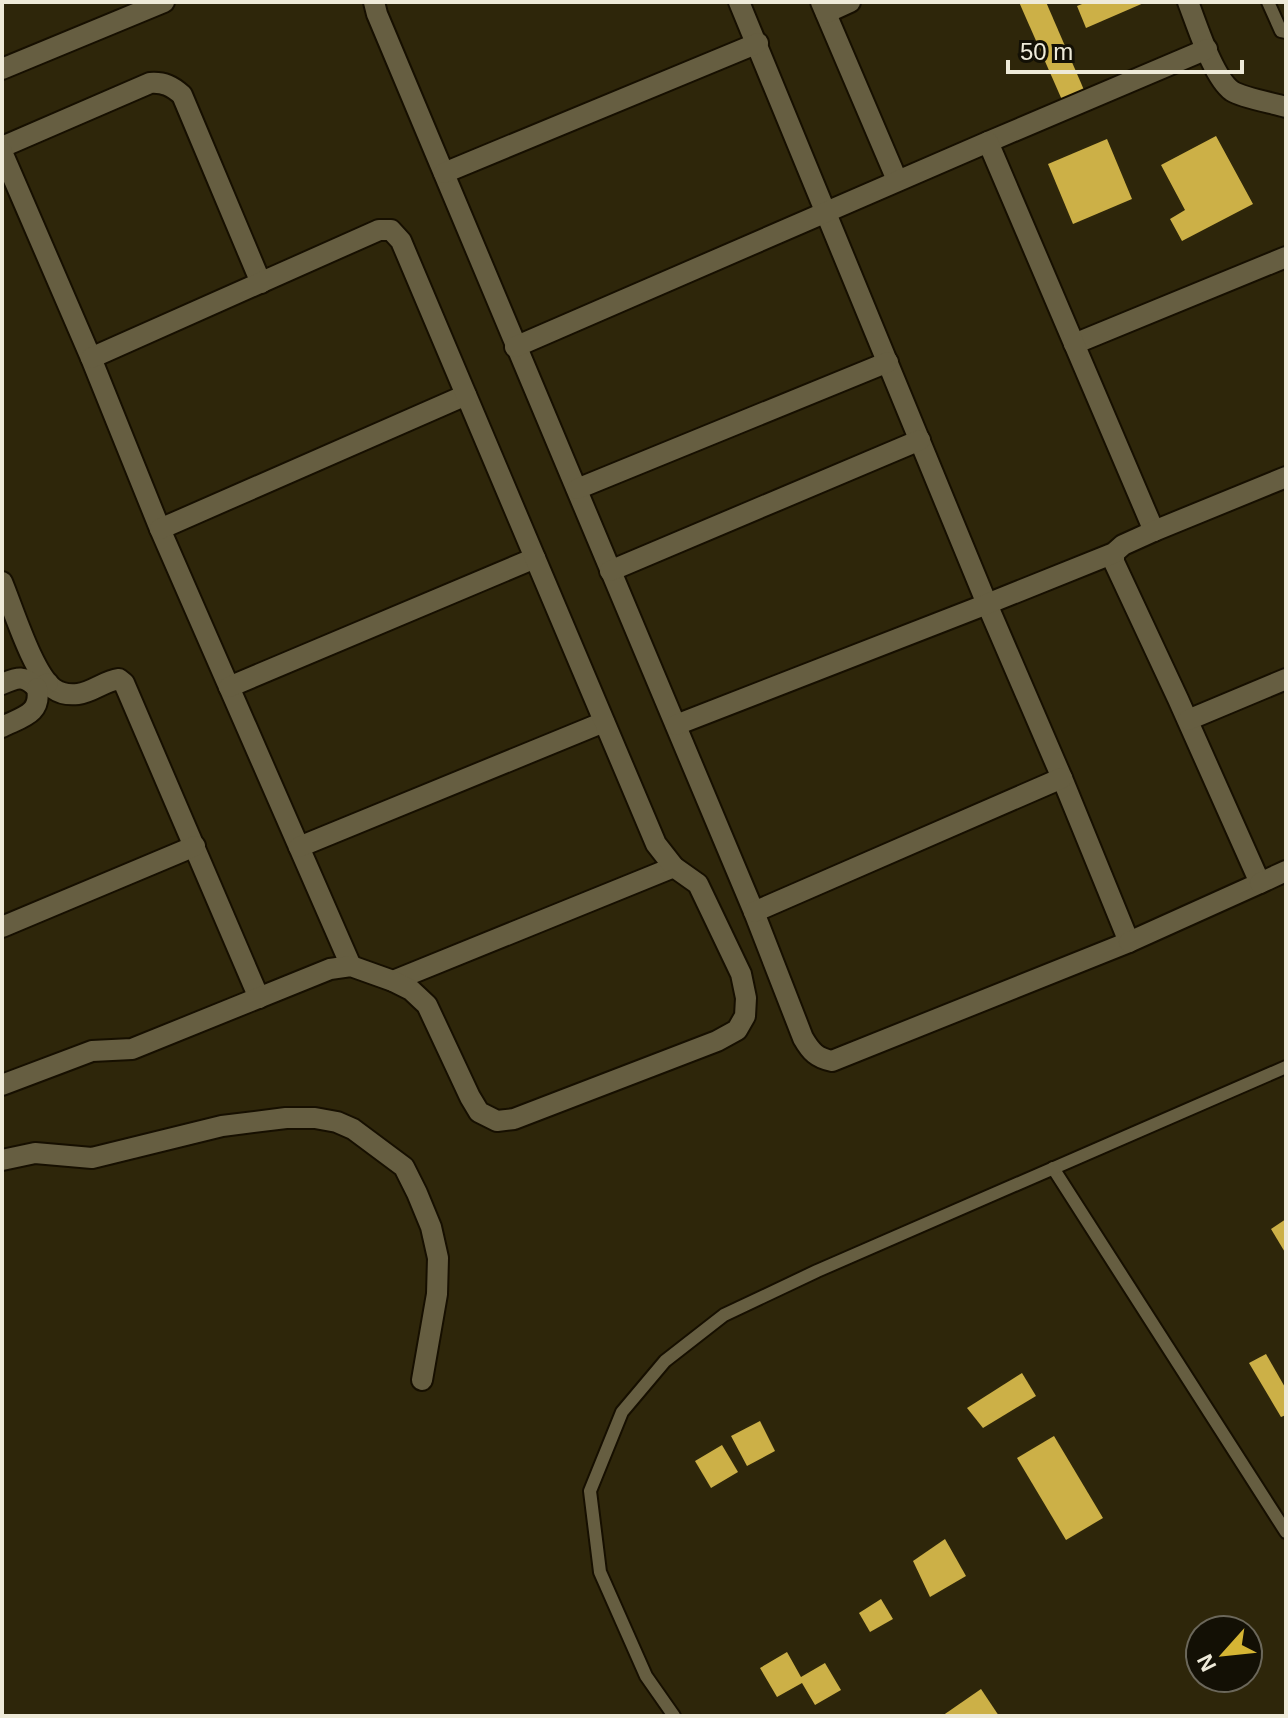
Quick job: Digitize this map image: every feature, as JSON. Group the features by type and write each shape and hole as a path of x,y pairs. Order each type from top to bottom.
{"street":[{"path":"2,69 164,2"},
{"path":"374,2 809,1050 819,1058 832,1061 1129,942 1286,871"},
{"path":"739,2 1129,942"},
{"path":"850,2 823,8 897,180"},
{"path":"1188,2 1217,73 1234,92 1286,107"},
{"path":"444,173 758,43"},
{"path":"515,347 1207,49"},
{"path":"261,283 182,95 173,88 160,82 150,83 2,149 10,192 91,358 160,529 351,966"},
{"path":"988,142 1154,531"},
{"path":"2,1085 92,1051 132,1049 330,969 351,966 411,990 427,1005 479,1112 497,1121 514,1119 717,1041 737,1030 745,1016 746,998 741,974 698,884 674,867 656,844 401,241 391,230 379,230 91,358"},
{"path":"1074,344 1286,257"},
{"path":"577,489 888,362"},
{"path":"160,529 466,395"},
{"path":"610,571 920,440"},
{"path":"676,725 1114,553 1123,545 1154,531 1286,477"},
{"path":"1114,553 1114,562 1260,883"},
{"path":"229,687 535,558"},
{"path":"2,582 42,686 37,707 2,727"},
{"path":"2,684 15,678 63,694 77,694 113,679 124,683 259,998"},
{"path":"1188,720 1286,679"},
{"path":"299,847 604,722"},
{"path":"754,912 1062,778"},
{"path":"2,927 195,846"},
{"path":"393,981 674,867"},
{"path":"2,1160 35,1153 92,1158 222,1126 286,1118 315,1118 353,1129 404,1167 431,1227 438,1258 437,1294 422,1380"}],"lane":[{"path":"1268,2 1281,31 1286,32"},
{"path":"674,1716 646,1676 600,1572 590,1491 622,1412 665,1361 724,1315 817,1271 1286,1067"},
{"path":"1053,1168 1286,1532"}],"building":[{"path":"1019,2 1046,2 1084,90 1062,100"},
{"path":"1087,2 1146,2 1086,28 1077,6"},
{"path":"1216,136 1253,204 1182,241 1170,219 1185,210 1161,165"},
{"path":"1107,139 1132,199 1073,224 1048,164"},
{"path":"1286,1219 1286,1254 1271,1229"},
{"path":"1266,1354 1286,1389 1286,1415 1281,1417 1249,1363"},
{"path":"1022,1373 1036,1396 983,1428 967,1408"},
{"path":"760,1421 775,1451 747,1466 731,1436"},
{"path":"1054,1436 1103,1518 1066,1540 1017,1458"},
{"path":"722,1445 738,1472 711,1488 695,1461"},
{"path":"945,1539 966,1576 930,1597 913,1561"},
{"path":"881,1599 893,1619 870,1632 859,1613"},
{"path":"787,1652 801,1677 825,1663 841,1690 815,1705 802,1683 777,1697 760,1668"},
{"path":"981,1689 999,1716 942,1716"}]}
